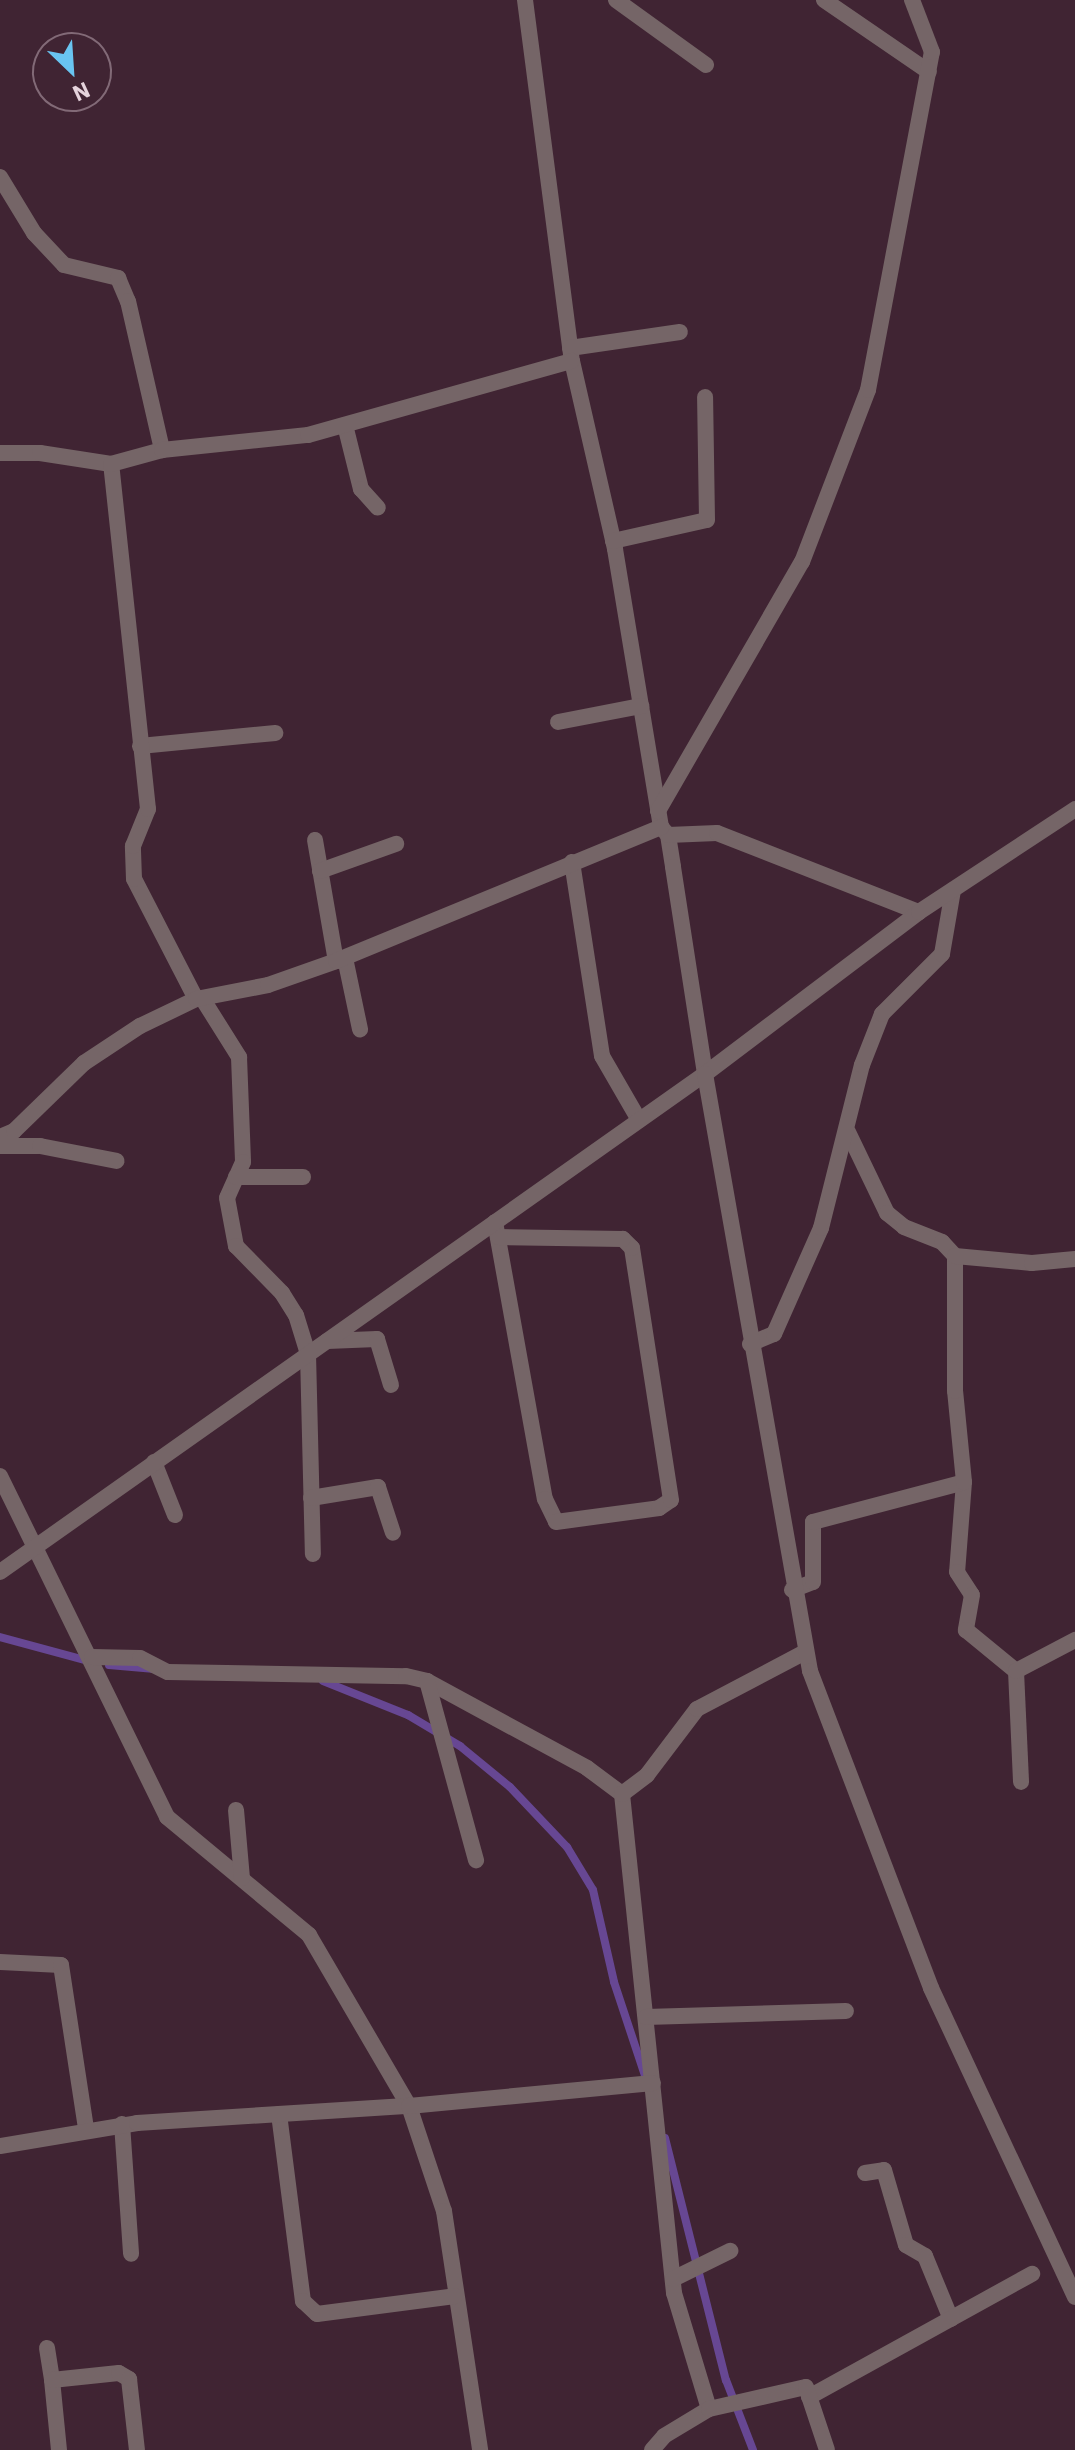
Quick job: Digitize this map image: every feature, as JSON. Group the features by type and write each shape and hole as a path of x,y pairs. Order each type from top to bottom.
{"street":[{"path":"525,0 571,354 613,541 805,1652 836,1750 931,1988 1075,2297"},
{"path":"616,0 706,65"},
{"path":"824,0 929,72"},
{"path":"662,824 802,562 868,390 932,52 912,0"},
{"path":"0,177 34,233 64,265 118,278 128,301 162,450"},
{"path":"0,453 40,453 111,464 162,450 308,435 571,354 680,332"},
{"path":"613,541 707,520 705,397"},
{"path":"345,425 361,489 378,508"},
{"path":"111,464 148,809 133,846 134,879 199,998 239,1057 243,1162 227,1198 236,1246 282,1293 296,1315 308,1354 313,1554"},
{"path":"558,722 641,706"},
{"path":"140,746 275,733"},
{"path":"0,1572 308,1354 496,1230 919,912 1075,809"},
{"path":"0,1137 14,1131 84,1063 140,1026 199,998 268,985 341,959 662,824 717,833 919,912"},
{"path":"315,840 360,1029"},
{"path":"320,871 396,844"},
{"path":"572,862 602,1056 639,1120"},
{"path":"750,1344 774,1334 821,1228 848,1132 862,1065 882,1014 942,954 953,890"},
{"path":"848,1132 887,1213 904,1227 942,1242 955,1256 1032,1263 1075,1259"},
{"path":"0,1146 40,1146 117,1161"},
{"path":"236,1177 303,1177"},
{"path":"496,1230 623,1239 632,1248 671,1500 659,1508 556,1522 545,1499 496,1230"},
{"path":"955,1256 955,1391 964,1482 957,1572 972,1595 966,1630 1016,1671 1021,1782"},
{"path":"327,1341 377,1339 391,1385"},
{"path":"154,1462 175,1515"},
{"path":"0,1476 92,1657 167,1817 309,1935 409,2106 444,2211 480,2450"},
{"path":"792,1590 813,1582 813,1522 964,1482"},
{"path":"311,1498 378,1487 393,1533"},
{"path":"1016,1671 1075,1640"},
{"path":"622,1794 647,1775 697,1709 805,1652"},
{"path":"92,1657 140,1658 168,1672 406,1676 427,1681 587,1768 622,1794 673,2279 709,2409"},
{"path":"427,1681 476,1860"},
{"path":"236,1810 242,1878"},
{"path":"0,1962 61,1965 86,2129"},
{"path":"646,2017 846,2011"},
{"path":"0,2146 122,2124 409,2106 653,2083"},
{"path":"279,2114 303,2301 317,2314 455,2296"},
{"path":"122,2124 131,2254"},
{"path":"865,2173 884,2170 906,2245 925,2256 951,2319"},
{"path":"673,2279 730,2251"},
{"path":"809,2397 1032,2274"},
{"path":"47,2348 59,2450"},
{"path":"52,2380 119,2373 129,2379 137,2450"},
{"path":"652,2450 664,2436 709,2409 806,2387 827,2450"}],"waterway":[{"path":"0,1637 92,1662"},
{"path":"109,1665 155,1669"},
{"path":"323,1681 408,1715 460,1746 510,1787 567,1847 593,1890 614,1982 646,2079"},
{"path":"665,2138 726,2380 753,2450"}]}
